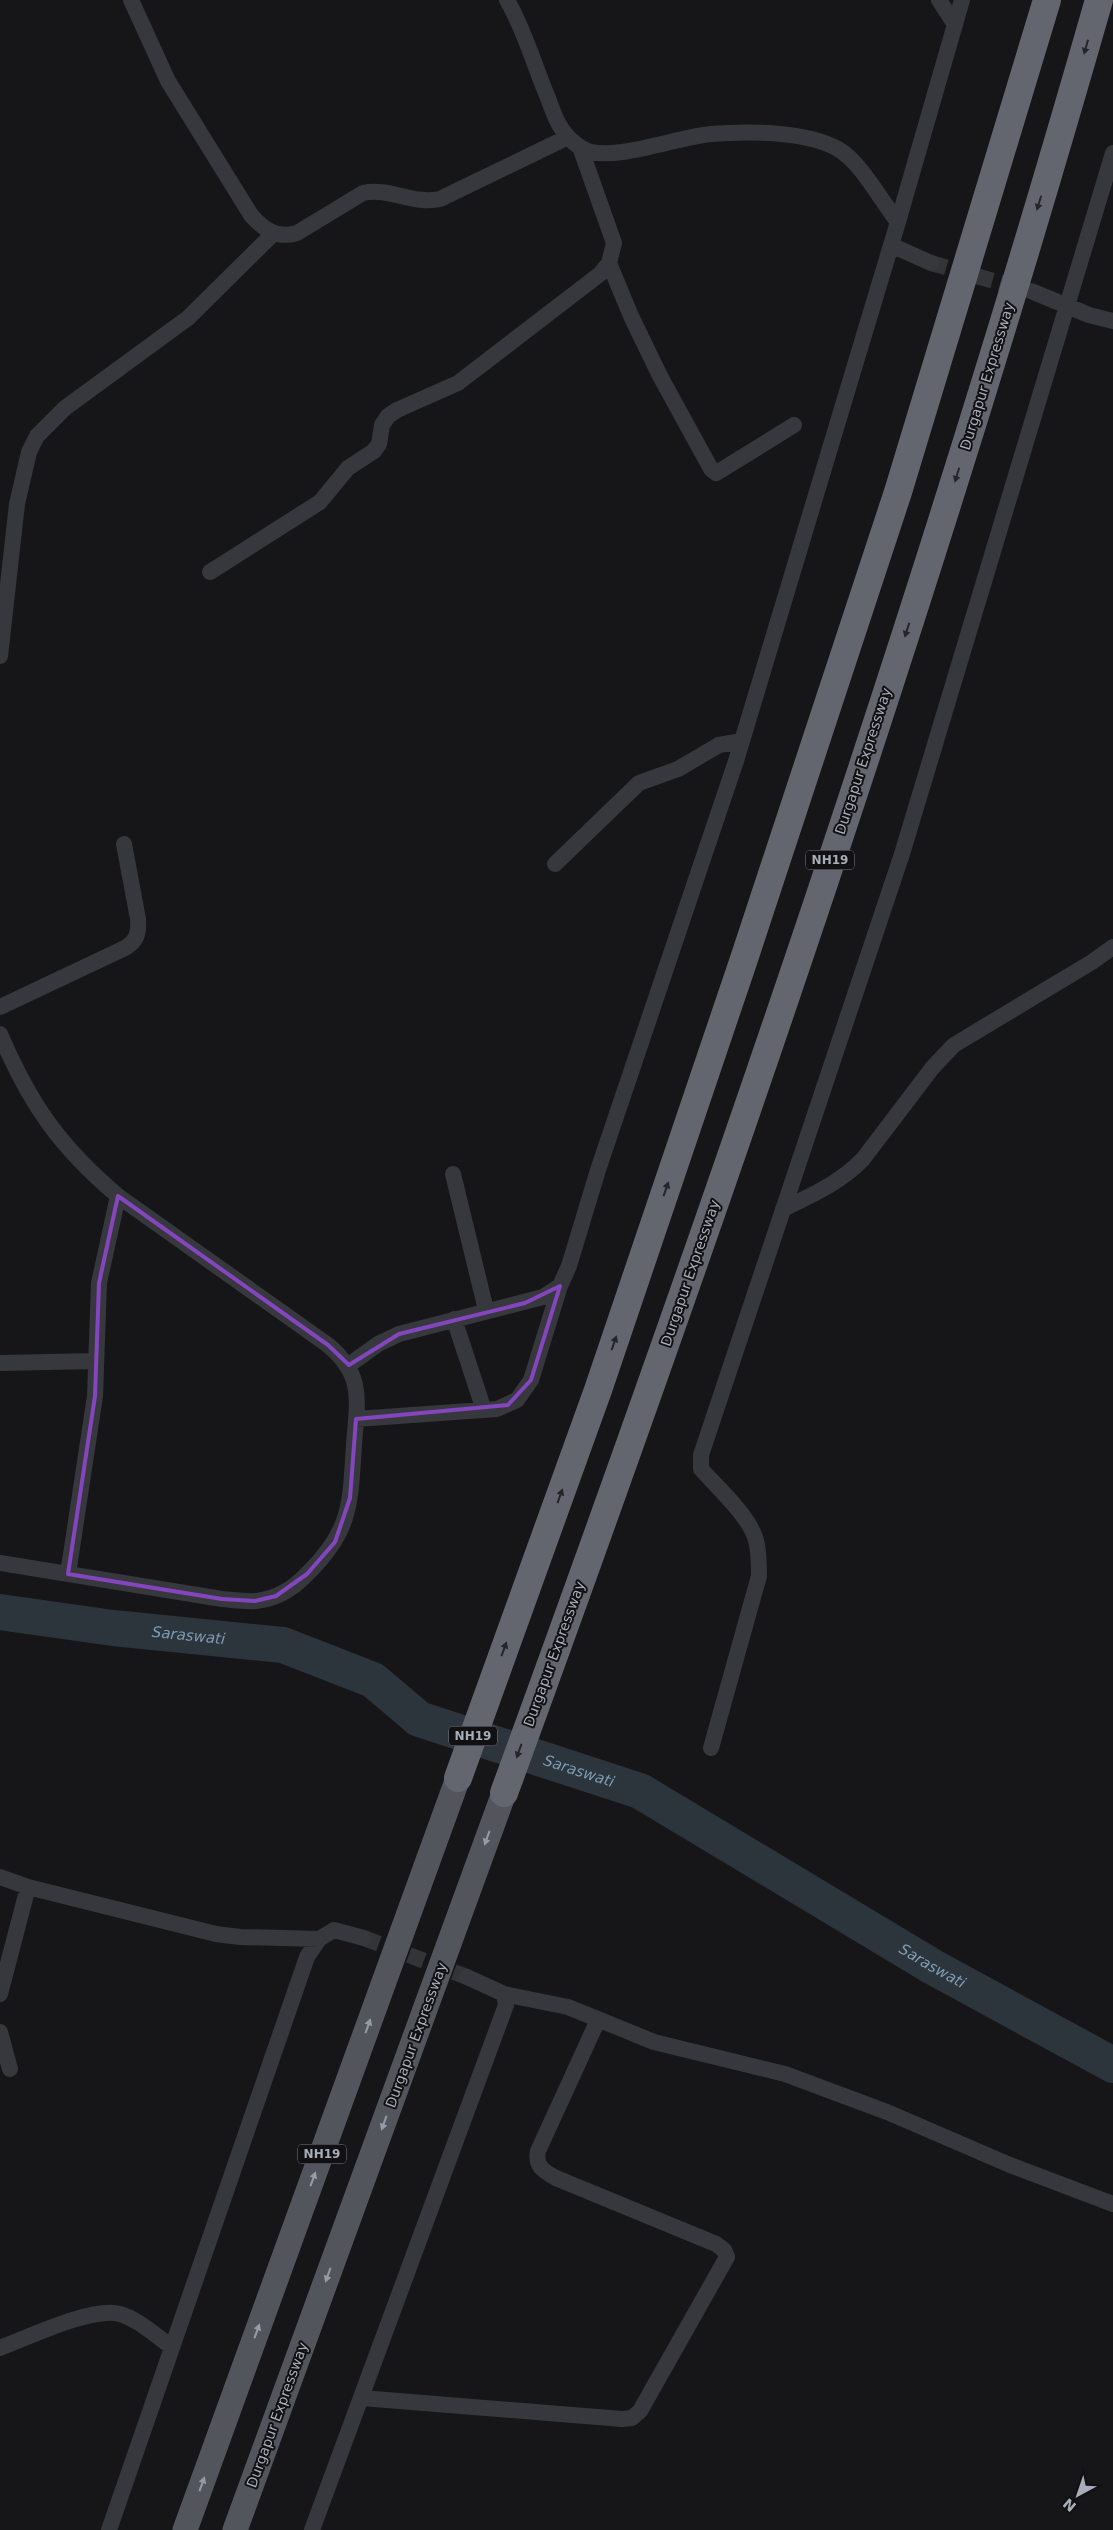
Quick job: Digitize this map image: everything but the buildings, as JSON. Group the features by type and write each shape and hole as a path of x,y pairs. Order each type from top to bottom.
{"highway":[{"name":"NH19","path":"458,1778 598,1390 814,750 901,483 1047,0"},
{"name":"Durgapur Expressway","path":"504,1793 649,1396 934,548 1099,0"}],"main road":[{"name":"NH19","path":"185,2530 458,1778"},
{"name":"Durgapur Expressway","path":"236,2530 504,1793"}],"street":[{"path":"131,0 168,81 199,133 251,215 262,228 274,233 285,236 297,233 363,193 374,190 420,200 440,199 574,142"},
{"path":"210,572 320,502 348,468 374,451 379,444 382,425 388,416 397,410 458,383 600,274 609,263 614,243 574,142 556,120 526,38 507,0"},
{"path":"939,0 955,25"},
{"path":"356,1420 484,1410 508,1406 517,1400 531,1380 560,1286 569,1266 598,1170 742,741 898,222 962,0"},
{"path":"574,142 592,152 612,153 712,134 761,134 799,137 828,145 848,156 898,222"},
{"path":"711,1748 759,1576 759,1554 755,1536 747,1522 701,1469 701,1455 902,854 1113,153"},
{"path":"0,656 17,504 29,452 37,436 65,408 188,318 274,233"},
{"path":"891,245 930,264"},
{"path":"609,263 631,316 660,376 711,469 716,472 723,469 794,426"},
{"path":"1031,291 1113,321"},
{"path":"555,864 639,783 678,769 719,745 742,741"},
{"path":"0,1007 125,948 136,938 139,930 138,919 124,844"},
{"path":"783,1210 837,1182 850,1173 863,1160 933,1067 954,1045 1112,952"},
{"path":"0,1034 17,1074 48,1124 89,1172 118,1196 328,1345 349,1365 358,1394 350,1498 343,1525 336,1542 324,1556 292,1588 276,1596 247,1601 222,1599 0,1563"},
{"path":"453,1174 486,1310"},
{"path":"68,1574 90,1434 96,1361 99,1283 118,1196"},
{"path":"349,1365 378,1344 392,1337 486,1310 524,1303 543,1297 560,1286"},
{"path":"454,1319 484,1410"},
{"path":"0,1363 96,1361"},
{"path":"0,1877 28,1887 216,1934 240,1937 319,1940"},
{"path":"0,1994 28,1887"},
{"path":"109,2530 307,1957 319,1940 334,1930 364,1938"},
{"path":"467,1977 504,1994 568,2008 654,2042 785,2074 887,2112 1010,2165 1113,2204"},
{"path":"312,2530 506,2005 504,1994"},
{"path":"362,2398 622,2419 632,2418 640,2411 727,2257 724,2250 716,2244 556,2178 538,2165 536,2159 538,2151 598,2020"},
{"path":"0,2032 10,2069"},
{"path":"0,2348 95,2314 120,2314 172,2347"}],"highlighted area":[{"path":"118,1196 328,1345 349,1365 399,1334 525,1303 560,1286 531,1380 508,1405 356,1419 350,1498 335,1542 307,1574 276,1596 255,1601 222,1599 68,1574 95,1396 99,1283"}],"waterway":[{"name":"Saraswati","path":"0,1612 113,1628 283,1645 373,1680 419,1719 640,1791 933,1967 1113,2065"}],"tunnel":[{"path":"931,263 1022,289"},
{"path":"364,1938 467,1977"}]}
